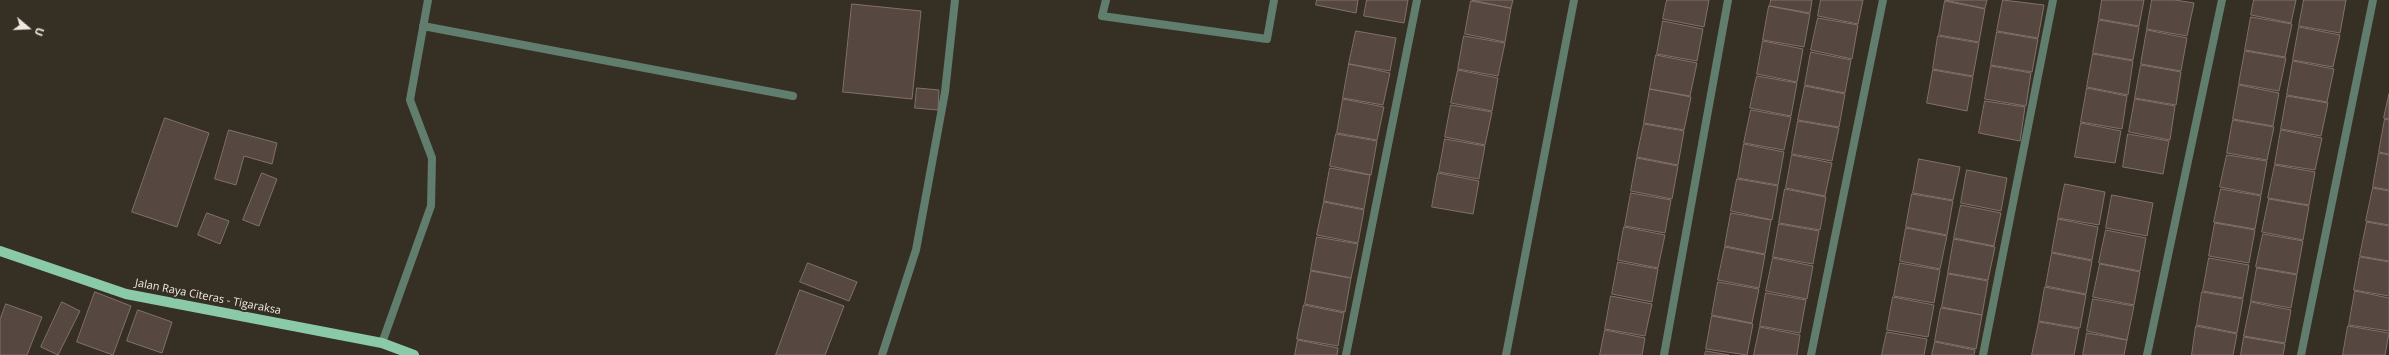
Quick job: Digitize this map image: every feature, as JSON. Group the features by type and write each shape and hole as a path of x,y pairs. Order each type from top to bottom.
{"main road":[{"name":"Jalan Raya Citeras - Tigaraksa","path":"0,251 126,294 382,343 414,355"}],"street":[{"path":"382,343 431,206 432,158 410,100 428,0"},
{"path":"882,355 916,250 945,92 955,0"},
{"path":"1106,0 1102,16 1267,39 1274,0"},
{"path":"1346,355 1417,0"},
{"path":"1506,355 1574,0"},
{"path":"1664,355 1728,0"},
{"path":"1812,355 1883,0"},
{"path":"1983,355 2053,0"},
{"path":"2147,355 2222,0"},
{"path":"2301,355 2374,0"},
{"path":"423,26 792,96"}],"building":[{"path":"1317,0 1358,0 1356,13 1316,5"},
{"path":"1367,0 1408,0 1404,23 1364,16"},
{"path":"1472,0 1513,0 1511,8"},
{"path":"1667,0 1709,0 1704,27 1663,19"},
{"path":"1771,0 1812,0 1810,13 1770,6"},
{"path":"1821,0 1863,0 1858,24 1818,16"},
{"path":"1945,0 1987,0 1985,8"},
{"path":"2003,0 2044,5 2038,38 1997,31"},
{"path":"2102,0 2144,0 2139,26 2099,19"},
{"path":"2152,0 2175,0 2194,3 2187,36 2147,29"},
{"path":"2254,0 2296,0 2291,23 2251,15"},
{"path":"2304,0 2346,0 2340,33 2299,26"},
{"path":"1471,1 1511,8 1505,42 1465,34"},
{"path":"1945,1 1985,9 1979,42 1939,35"},
{"path":"852,4 921,11 912,99 843,92"},
{"path":"1769,6 1810,14 1804,47 1763,40"},
{"path":"2251,17 2292,24 2285,57 2245,50"},
{"path":"1818,18 1858,25 1852,59 1811,50"},
{"path":"2099,20 2139,27 2133,60 2093,53"},
{"path":"1663,21 1703,29 1697,61 1657,54"},
{"path":"2299,27 2340,35 2333,67 2293,60"},
{"path":"2147,30 2187,38 2181,71 2141,64"},
{"path":"1356,31 1396,38 1390,71 1349,64"},
{"path":"1997,32 2038,39 2032,72 1991,65"},
{"path":"1464,36 1505,43 1498,76 1458,69"},
{"path":"1938,36 1979,43 1973,76 1933,69"},
{"path":"1763,41 1803,49 1797,82 1757,74"},
{"path":"2245,51 2286,58 2279,91 2239,84"},
{"path":"1811,52 1851,60 1845,93 1805,85"},
{"path":"2093,54 2133,61 2128,95 2087,87"},
{"path":"1656,55 1697,63 1690,96 1650,89"},
{"path":"2293,61 2334,69 2327,102 2287,95"},
{"path":"1349,64 1390,73 1383,105 1343,98"},
{"path":"2141,65 2181,72 2176,105 2135,98"},
{"path":"1991,66 2031,73 2026,106 1985,99"},
{"path":"1458,70 1498,78 1492,111 1451,103"},
{"path":"1933,70 1973,77 1967,111 1927,103"},
{"path":"1757,76 1797,83 1791,116 1750,108"},
{"path":"2239,85 2279,93 2273,126 2233,119"},
{"path":"1805,86 1845,94 1839,127 1798,120"},
{"path":"917,88 939,90 938,110 915,108"},
{"path":"2087,88 2127,96 2122,129 2081,122"},
{"path":"1650,89 1691,97 1684,130 1644,123"},
{"path":"2389,94 2389,119 2384,118"},
{"path":"2287,96 2328,103 2321,136 2281,129"},
{"path":"1343,99 1384,107 1377,140 1337,133"},
{"path":"2135,99 2175,106 2170,140 2129,132"},
{"path":"1985,101 2025,107 2020,141 1979,133"},
{"path":"1451,105 1492,112 1485,145 1445,137"},
{"path":"1751,110 1791,117 1784,150 1744,143"},
{"path":"165,118 209,133 177,227 132,212"},
{"path":"2385,119 2389,120 2389,154 2379,152"},
{"path":"2233,120 2274,127 2267,160 2227,153"},
{"path":"1798,121 1839,128 1832,161 1792,154"},
{"path":"2081,123 2121,131 2115,163 2075,157"},
{"path":"1644,124 1684,131 1678,165 1637,157"},
{"path":"229,130 277,143 272,164 244,156 236,185 215,179"},
{"path":"2281,130 2322,138 2315,170 2275,164"},
{"path":"1336,134 1377,141 1371,175 1330,166"},
{"path":"2128,134 2169,141 2163,174 2123,167"},
{"path":"1445,139 1485,146 1479,179 1439,172"},
{"path":"1744,144 1784,152 1778,185 1738,178"},
{"path":"2379,153 2389,155 2389,190 2373,187"},
{"path":"1792,155 1832,163 1825,196 1786,188"},
{"path":"2227,155 2267,161 2261,195 2220,187"},
{"path":"1637,158 1678,166 1672,199 1631,191"},
{"path":"1919,159 1960,167 1953,200 1913,193"},
{"path":"2275,165 2315,172 2309,205 2268,198"},
{"path":"1330,168 1370,175 1364,209 1324,201"},
{"path":"1967,170 2007,178 2001,211 1961,203"},
{"path":"262,173 277,179 259,226 243,220"},
{"path":"1438,173 1479,181 1473,214 1432,207"},
{"path":"1737,179 1778,186 1772,220 1731,211"},
{"path":"2065,184 2105,192 2099,225 2058,218"},
{"path":"2373,188 2389,191 2389,225 2366,221"},
{"path":"1785,189 1826,197 1820,230 1779,223"},
{"path":"2221,189 2261,196 2255,229 2214,222"},
{"path":"1631,193 1671,200 1665,233 1625,226"},
{"path":"1912,194 1953,201 1947,235 1906,227"},
{"path":"2112,195 2153,203 2147,236 2106,228"},
{"path":"2269,199 2309,206 2303,240 2262,232"},
{"path":"1324,202 1364,210 1358,243 1317,235"},
{"path":"1961,205 2001,213 1994,246 1954,238"},
{"path":"207,213 229,221 220,244 198,235"},
{"path":"1731,213 1771,220 1765,254 1725,246"},
{"path":"2058,219 2098,227 2092,260 2052,252"},
{"path":"2367,222 2389,226 2389,261 2360,256"},
{"path":"2215,223 2255,230 2249,263 2209,256"},
{"path":"1779,224 1819,231 1813,264 1773,257"},
{"path":"1624,227 1665,235 1658,268 1618,260"},
{"path":"1906,228 1947,236 1940,269 1900,261"},
{"path":"2106,230 2146,238 2140,271 2099,263"},
{"path":"2263,234 2303,241 2297,274 2256,267"},
{"path":"1317,237 1358,244 1351,278 1311,270"},
{"path":"1954,239 1995,247 1988,280 1948,273"},
{"path":"1725,247 1765,255 1759,288 1718,280"},
{"path":"2052,253 2092,261 2086,294 2046,286"},
{"path":"2360,257 2389,262 2389,296 2354,290"},
{"path":"1773,258 1813,266 1807,299 1766,291"},
{"path":"2209,258 2249,265 2243,298 2203,291"},
{"path":"1618,262 1658,269 1652,302 1612,294"},
{"path":"808,263 857,282 849,301 800,282"},
{"path":"1900,263 1940,270 1934,303 1894,296"},
{"path":"2100,264 2140,272 2134,305 2093,297"},
{"path":"2257,268 2297,275 2291,308 2251,301"},
{"path":"1311,271 1351,278 1345,312 1305,304"},
{"path":"1948,274 1988,281 1982,315 1942,307"},
{"path":"1718,282 1759,289 1752,323 1712,315"},
{"path":"2045,287 2086,295 2080,328 2039,321"},
{"path":"800,290 844,306 825,355 776,355"},
{"path":"2355,291 2389,298 2389,331 2349,325"},
{"path":"95,292 131,306 113,355 77,342"},
{"path":"2202,292 2243,299 2237,333 2197,325"},
{"path":"1766,293 1806,300 1800,333 1760,326"},
{"path":"1611,296 1652,304 1645,336 1605,329"},
{"path":"1893,297 1934,305 1928,337 1887,330"},
{"path":"2093,299 2134,306 2127,340 2087,331"},
{"path":"62,302 80,311 58,355 41,347"},
{"path":"2251,302 2291,310 2285,343 2244,336"},
{"path":"6,304 42,317 27,355 0,355 0,320"},
{"path":"1304,305 1344,313 1338,346 1297,339"},
{"path":"1941,308 1982,315 1976,349 1935,341"},
{"path":"138,310 172,322 162,353 127,341"},
{"path":"1712,316 1753,324 1747,355 1706,349"},
{"path":"2039,322 2079,329 2074,355 2032,355"},
{"path":"2196,326 2237,334 2233,355 2192,355"},
{"path":"2348,326 2389,333 2385,355 2343,355"},
{"path":"1760,327 1800,335 1797,355 1754,355"},
{"path":"1605,330 1645,338 1642,355 1600,355"},
{"path":"1887,332 1927,339 1924,355 1882,355"},
{"path":"2087,333 2127,340 2124,355 2083,355"},
{"path":"2244,337 2285,344 2283,355 2241,355"},
{"path":"1298,340 1338,348 1337,355 1295,355"},
{"path":"1935,342 1975,350 1974,355 1932,355"},
{"path":"1706,351 1729,355 1705,355"}]}
